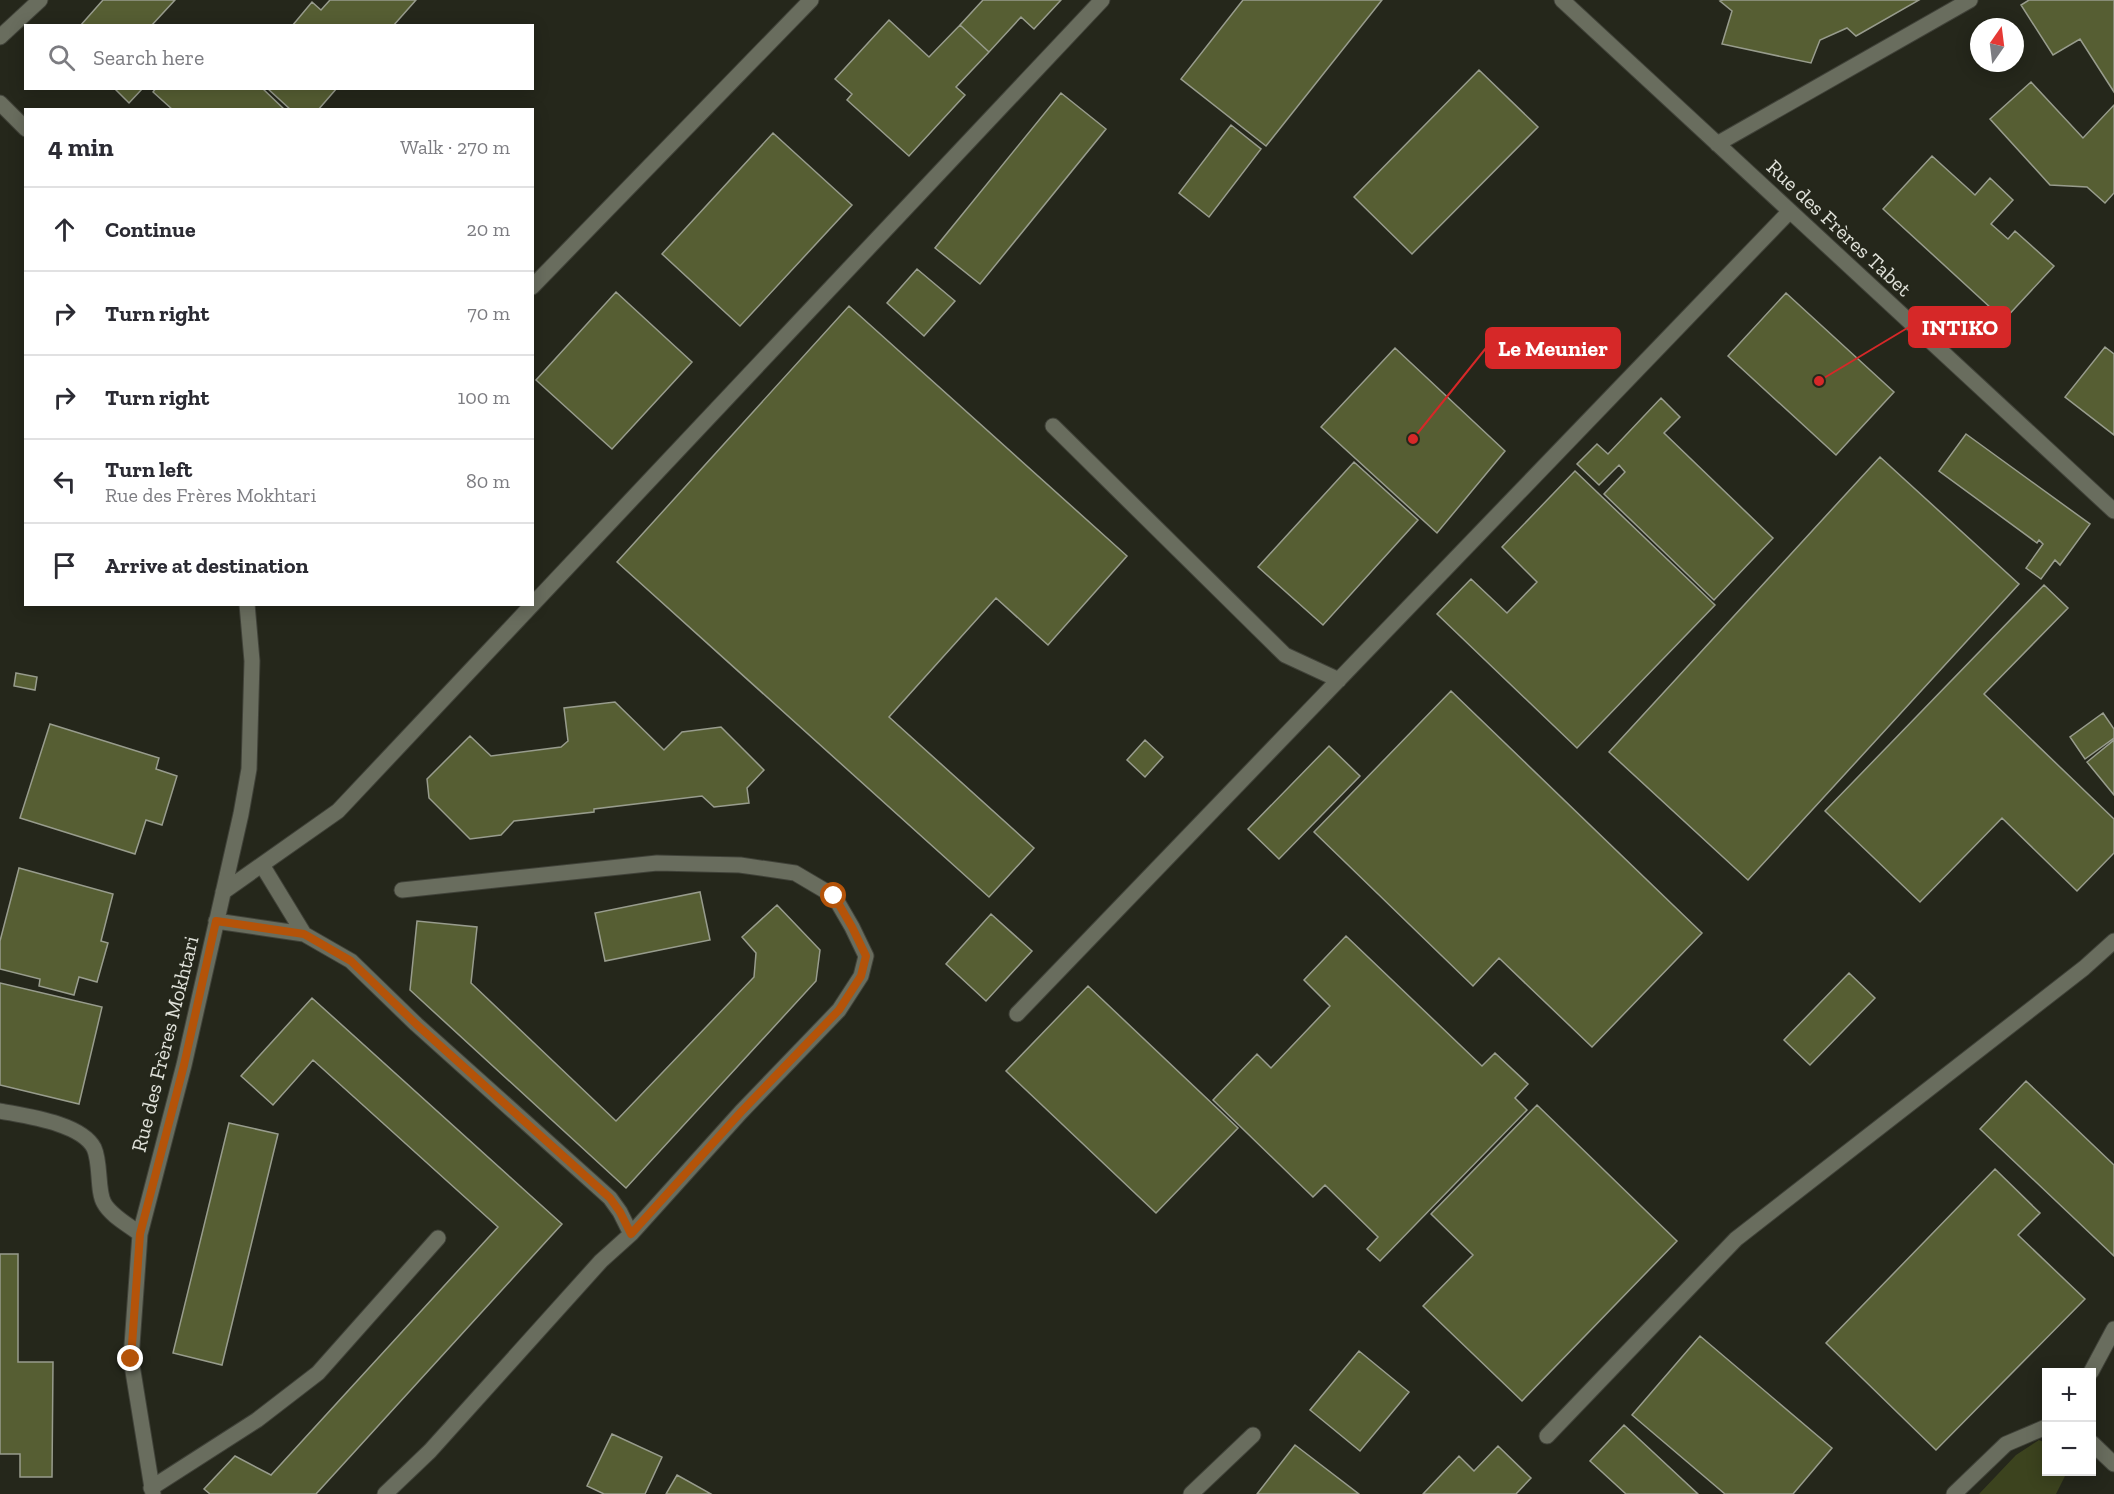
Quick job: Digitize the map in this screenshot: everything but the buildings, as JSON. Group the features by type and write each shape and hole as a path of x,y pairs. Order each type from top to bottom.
{"street":[{"path":"0,38 40,0"},
{"path":"534,285 811,0"},
{"path":"534,604 1102,0"},
{"name":"Rue des Frères Tabet","path":"1562,0 2114,511"},
{"path":"1717,144 1970,0"},
{"path":"0,103 24,127"},
{"path":"1017,1014 1790,211"},
{"path":"1053,426 1285,655 1339,680"},
{"name":"Rue des Frères Mokhtari","path":"152,1491 131,1359 140,1234 184,1065 249,769 252,661 247,606"},
{"path":"223,892 338,812 532,606"},
{"path":"385,1494 430,1451 601,1261 631,1234 741,1112 839,1010 861,976 866,956 834,896 795,873 740,865 657,862 402,890"},
{"path":"262,865 304,934"},
{"path":"216,921 304,934 351,961 416,1024 610,1198 631,1234"},
{"path":"1547,1436 1736,1239 2075,975 2114,941"},
{"path":"0,1111 46,1120 82,1135 93,1147 103,1202 111,1212 140,1234"},
{"path":"152,1491 256,1420 318,1373 438,1238"},
{"path":"2093,1368 2114,1329"},
{"path":"1954,1494 2006,1443 2042,1429"},
{"path":"1191,1494 1253,1435"},
{"path":"2096,1448 2114,1464"}],"green space":[{"path":"2039,1440 2042,1441 2042,1476 2065,1476 2056,1494 1979,1494 2016,1455"}],"place":[{"name":"INTIKO","path":"1819,381"},
{"name":"Le Meunier","path":"1413,439"}],"route":[{"path":"131,1359 140,1234 184,1065 216,921 304,934 351,961 494,1096 610,1198 631,1234 741,1112 839,1010 861,976 866,956 834,896"}]}
